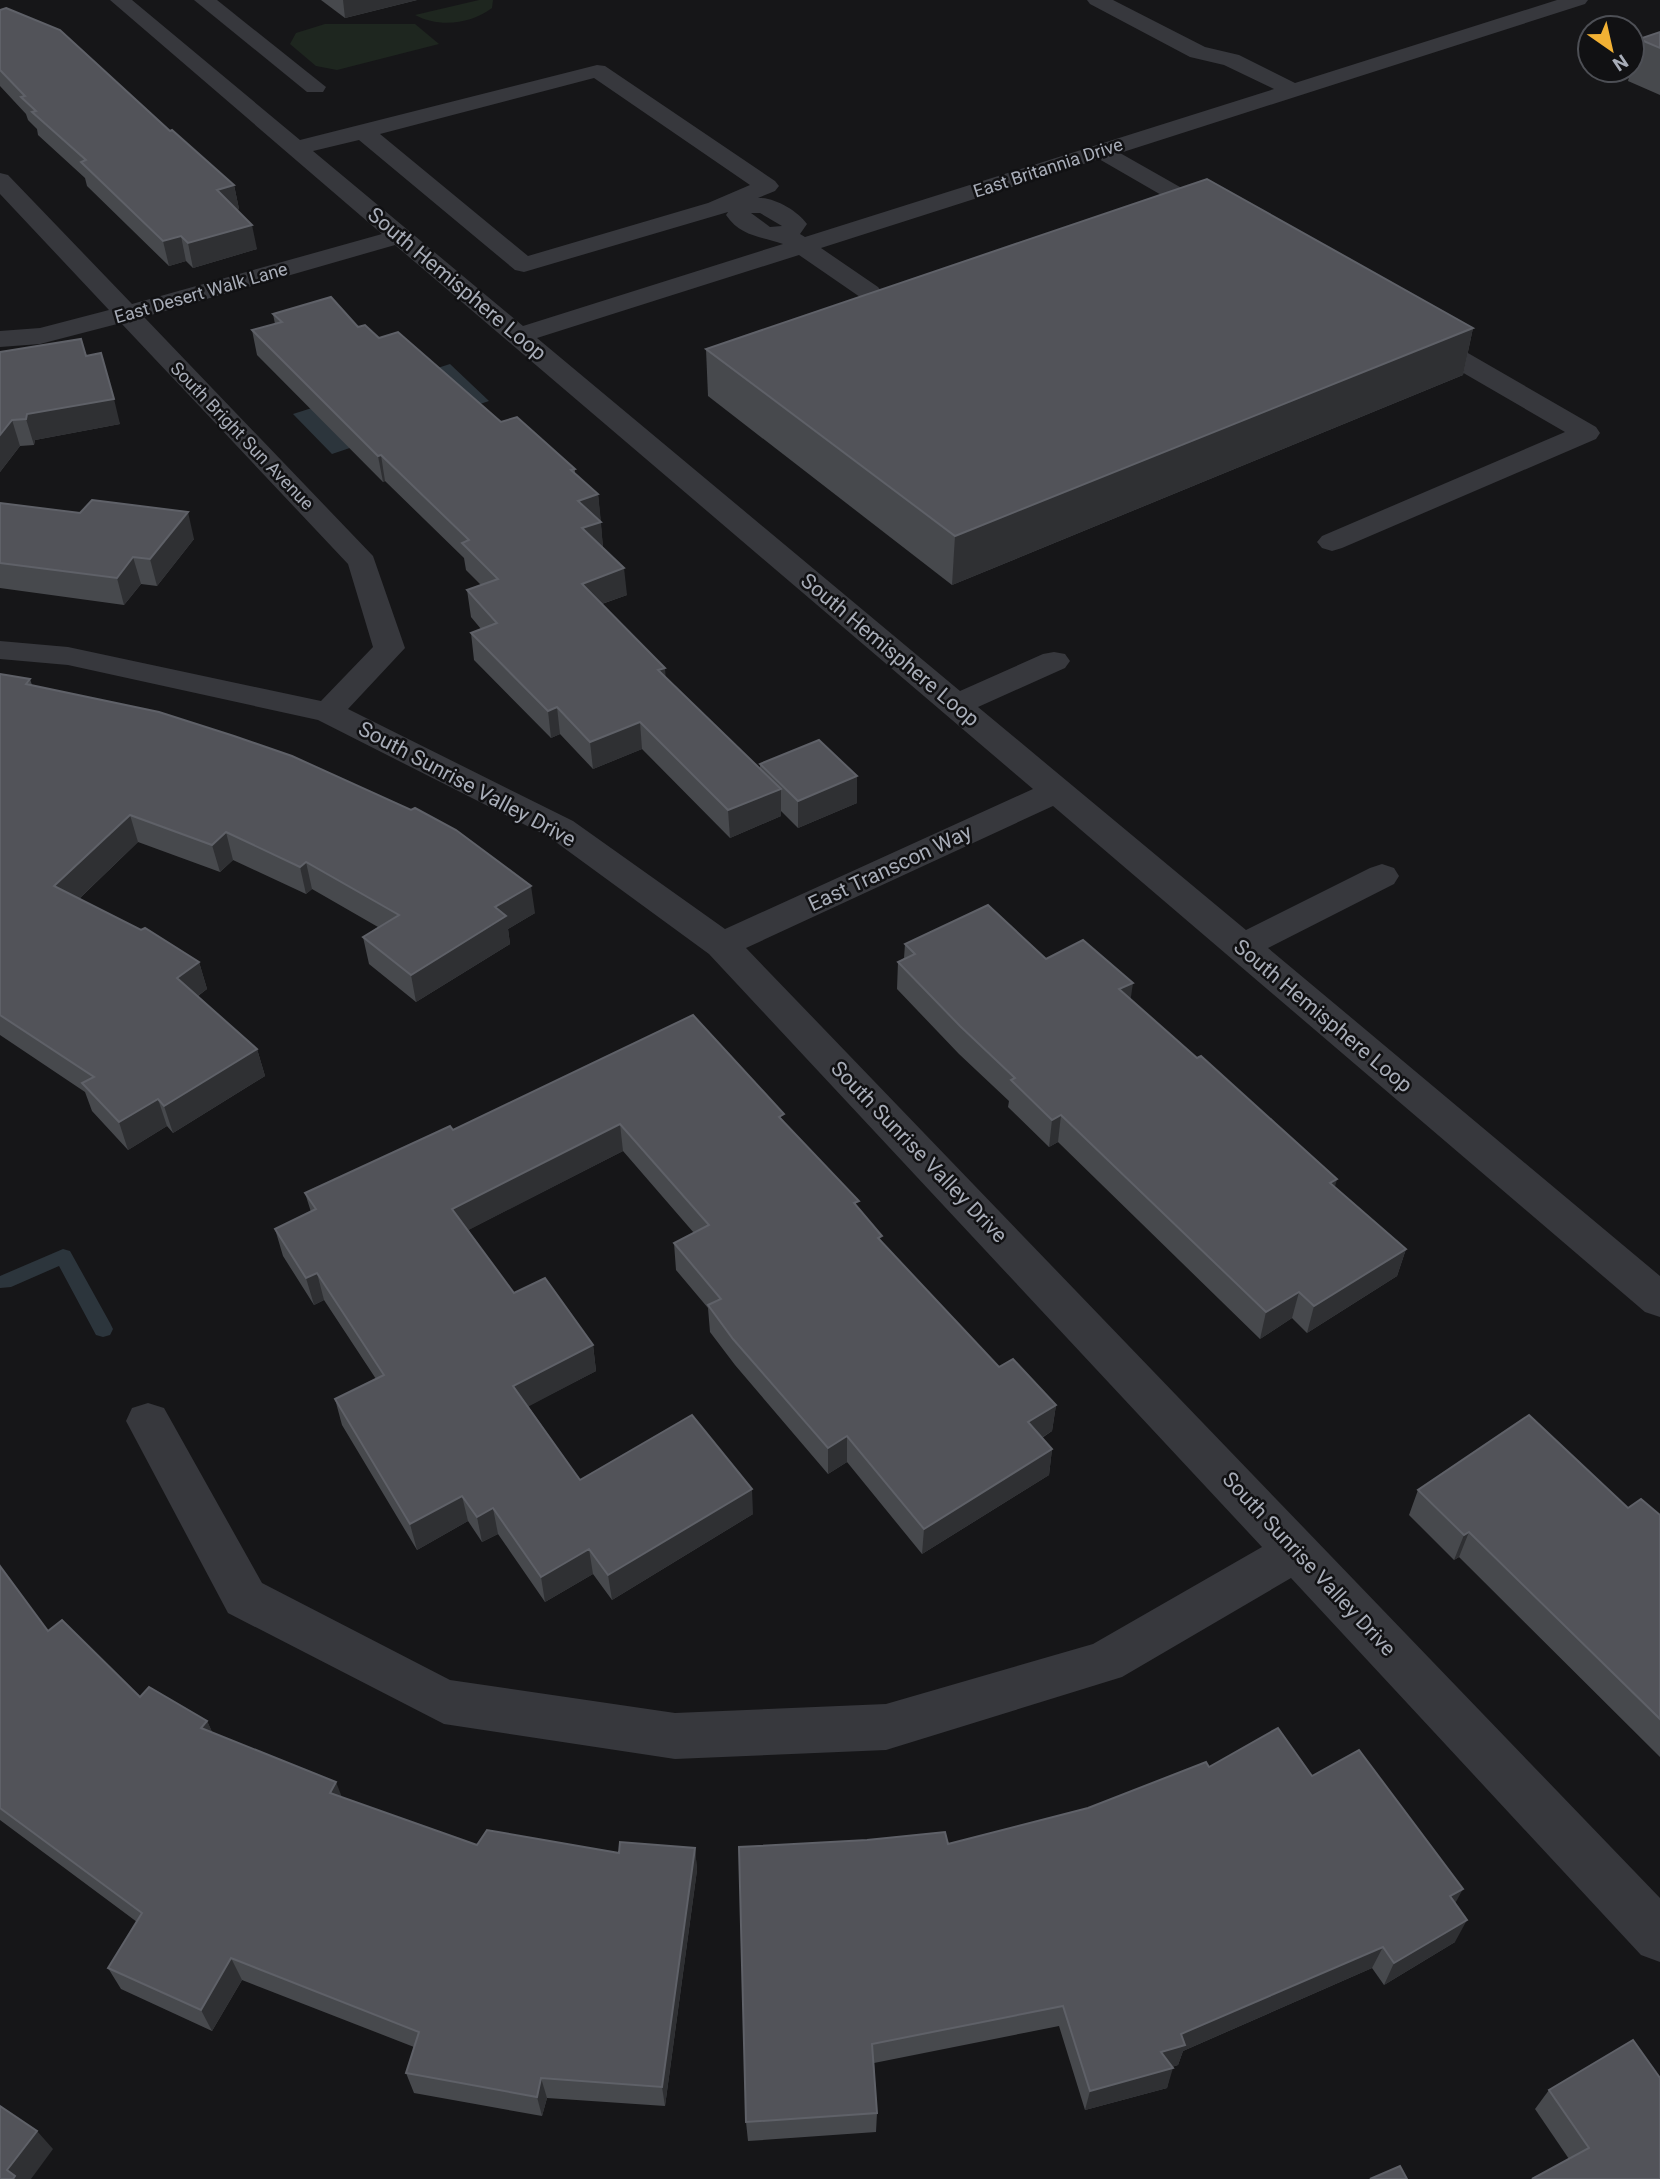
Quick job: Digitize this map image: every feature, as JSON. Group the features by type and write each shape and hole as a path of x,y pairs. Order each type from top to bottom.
{"street":[{"name":"South Hemisphere Loop","path":"120,0 1660,1300"},
{"path":"204,0 315,87"},
{"path":"1097,0 1198,52 1231,60 1293,90"},
{"name":"East Britannia Drive","path":"517,336 794,241 1101,151 1578,0"},
{"path":"295,148 597,71 767,186 737,204 524,265 363,132"},
{"path":"1101,151 1233,227"},
{"name":"South Bright Sun Avenue","path":"0,180 362,562 389,648 328,712"},
{"path":"737,204 738,215 763,233 794,241 869,292"},
{"name":"East Desert Walk Lane","path":"0,339 40,336 126,314 400,236"},
{"path":"1332,542 1586,433 1398,323"},
{"name":"South Sunrise Valley Drive","path":"0,650 68,656 328,712 561,829 722,945 1660,1936"},
{"path":"955,705 1054,661"},
{"name":"East Transcon Way","path":"722,945 1058,792"},
{"path":"1241,947 1382,876"},
{"path":"148,1421 245,1598 444,1702 675,1736 886,1727 1040,1682 1105,1662 1297,1551"}],"shaded area":[{"path":"479,0 493,0 492,8 465,21 434,22 415,15"},
{"path":"325,24 415,24 439,44 337,70 316,66 290,44 296,33"},
{"path":"450,364 489,401 332,454 293,414"}],"building":[{"path":"6,8 60,30 170,131 234,185 217,190 252,225 188,243 181,236 163,241 81,162 86,160 32,112 36,111 21,97 25,96 0,70 0,10"},
{"path":"1660,32 1660,48 1646,42 1646,37"},
{"path":"1207,179 1473,328 955,536 706,349"},
{"path":"331,297 358,327 365,325 379,338 398,332 501,422 517,417 575,469 571,470 598,494 578,501 601,522 582,528 624,568 582,584 665,668 658,670 781,789 728,810 640,722 590,742 557,707 548,711 471,633 497,623 467,590 498,579 462,543 469,540 381,455 378,456 252,330 282,322 273,314"},
{"path":"81,339 86,356 101,353 114,399 27,414 26,419 12,420 0,435 0,352"},
{"path":"92,500 188,512 150,559 133,557 117,578 0,563 0,503 80,513"},
{"path":"0,674 30,679 26,684 159,712 292,756 411,810 415,808 456,830 531,886 495,907 506,916 411,975 363,937 399,915 306,862 300,867 226,832 212,845 130,815 54,886 141,930 145,928 199,962 177,978 257,1049 164,1106 158,1099 119,1122 82,1083 94,1077 0,1015"},
{"path":"819,740 857,776 798,801 760,764"},
{"path":"988,905 1046,959 1083,940 1133,983 1119,989 1197,1058 1201,1056 1337,1179 1330,1183 1406,1249 1314,1306 1299,1292 1266,1312 1061,1115 1052,1120 1011,1080 1015,1078 898,962 915,954 905,944"},
{"path":"693,1015 784,1114 779,1117 859,1201 854,1203 882,1236 878,1238 999,1367 1013,1359 1056,1405 1028,1422 1052,1449 924,1529 847,1436 828,1448 733,1339 708,1305 721,1299 674,1243 709,1225 620,1124 452,1209 514,1293 545,1278 593,1345 513,1386 580,1480 692,1415 752,1489 608,1575 589,1549 541,1577 493,1508 477,1517 462,1496 410,1524 335,1399 384,1375 317,1273 306,1278 275,1229 316,1209 305,1193 450,1126 453,1130"},
{"path":"1529,1415 1628,1508 1641,1499 1660,1515 1660,1719 1469,1532 1464,1535 1418,1490"},
{"path":"0,1566 48,1631 62,1620 140,1697 149,1687 207,1721 201,1728 336,1782 330,1793 477,1845 487,1830 619,1853 620,1842 695,1848 662,2087 541,2078 537,2097 406,2073 419,2032 231,1958 201,2010 108,1968 142,1913 0,1808"},
{"path":"1278,1728 1312,1776 1359,1750 1463,1889 1450,1896 1467,1920 1394,1963 1383,1947 1181,2034 1185,2045 1161,2052 1173,2068 1090,2091 1063,2006 872,2044 877,2113 746,2122 739,1847 867,1840 945,1832 948,1844 1088,1808 1206,1762 1209,1767"},
{"path":"1633,2040 1660,2078 1660,2179 1532,2179 1589,2148 1549,2090"},
{"path":"0,2106 37,2131 7,2170 15,2176 13,2179 0,2179"},
{"path":"1400,2166 1407,2179 1370,2179"}],"waterway":[{"path":"4,1282 63,1256 103,1329"}]}
